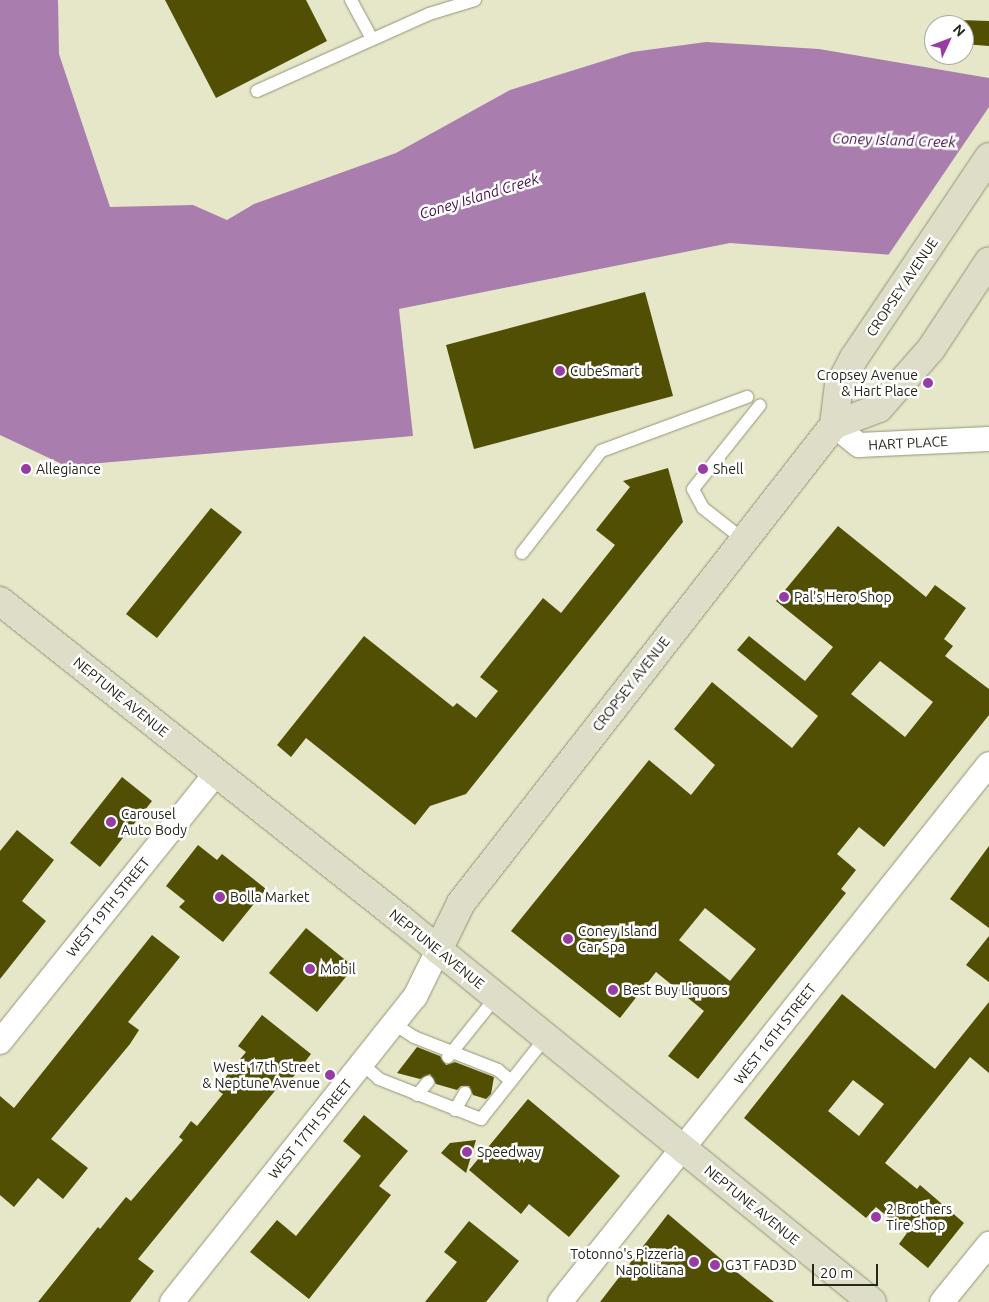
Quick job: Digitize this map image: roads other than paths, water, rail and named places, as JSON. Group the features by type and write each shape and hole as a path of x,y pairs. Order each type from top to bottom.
{"main road":[{"name":"CROPSEY AVENUE","path":"438,950 461,903 834,425 839,386 870,333 989,157"},
{"path":"834,425 879,408 931,349 982,271"},
{"name":"NEPTUNE AVENUE","path":"0,601 438,950 872,1302"}],"street":[{"name":"HART PLACE","path":"834,425 859,445 989,439"},
{"name":"WEST 16TH STREET","path":"560,1302 684,1149 989,764"},
{"name":"WEST 19TH STREET","path":"0,1042 216,773"},
{"name":"WEST 17TH STREET","path":"172,1302 415,997 438,950"},
{"path":"942,1302 989,1244"}],"lane":[{"path":"351,0 372,40"},
{"path":"257,91 429,14 475,0"},
{"path":"522,553 601,451 747,397"},
{"path":"744,540 703,508 693,488 760,405"},
{"path":"450,1054 496,997"},
{"path":"394,1024 424,1045 480,1066 498,1070 510,1080"},
{"path":"362,1064 379,1079 481,1120 510,1080 546,1037"},
{"path":"396,1086 404,1074"},
{"path":"418,1095 428,1082"},
{"path":"456,1110 465,1093"}],"water":[{"name":"Coney Island Creek","path":"0,0 58,0 59,54 110,207 193,205 227,220 254,204 396,153 510,90 632,52 706,42 819,49 989,78 989,262 730,243 399,309 413,436 66,466 0,435"}],"place":[{"name":"CubeSmart","path":"560,371"},
{"name":"Cropsey Avenue & Hart Place","path":"928,383"},
{"name":"Allegiance","path":"26,469"},
{"name":"Shell","path":"703,469"},
{"name":"Pal's Hero Shop","path":"784,597"},
{"name":"Carousel Auto Body","path":"111,822"},
{"name":"Bolla Market","path":"220,897"},
{"name":"Coney Island Car Spa","path":"568,939"},
{"name":"Mobil","path":"310,969"},
{"name":"Best Buy Liquors","path":"613,990"},
{"name":"West 17th Street & Neptune Avenue","path":"330,1075"},
{"name":"Speedway","path":"467,1152"},
{"name":"2 Brothers Tire Shop","path":"876,1217"},
{"name":"Totonno's Pizzeria Napolitana","path":"694,1262"},
{"name":"G3T FAD3D","path":"715,1265"}]}
